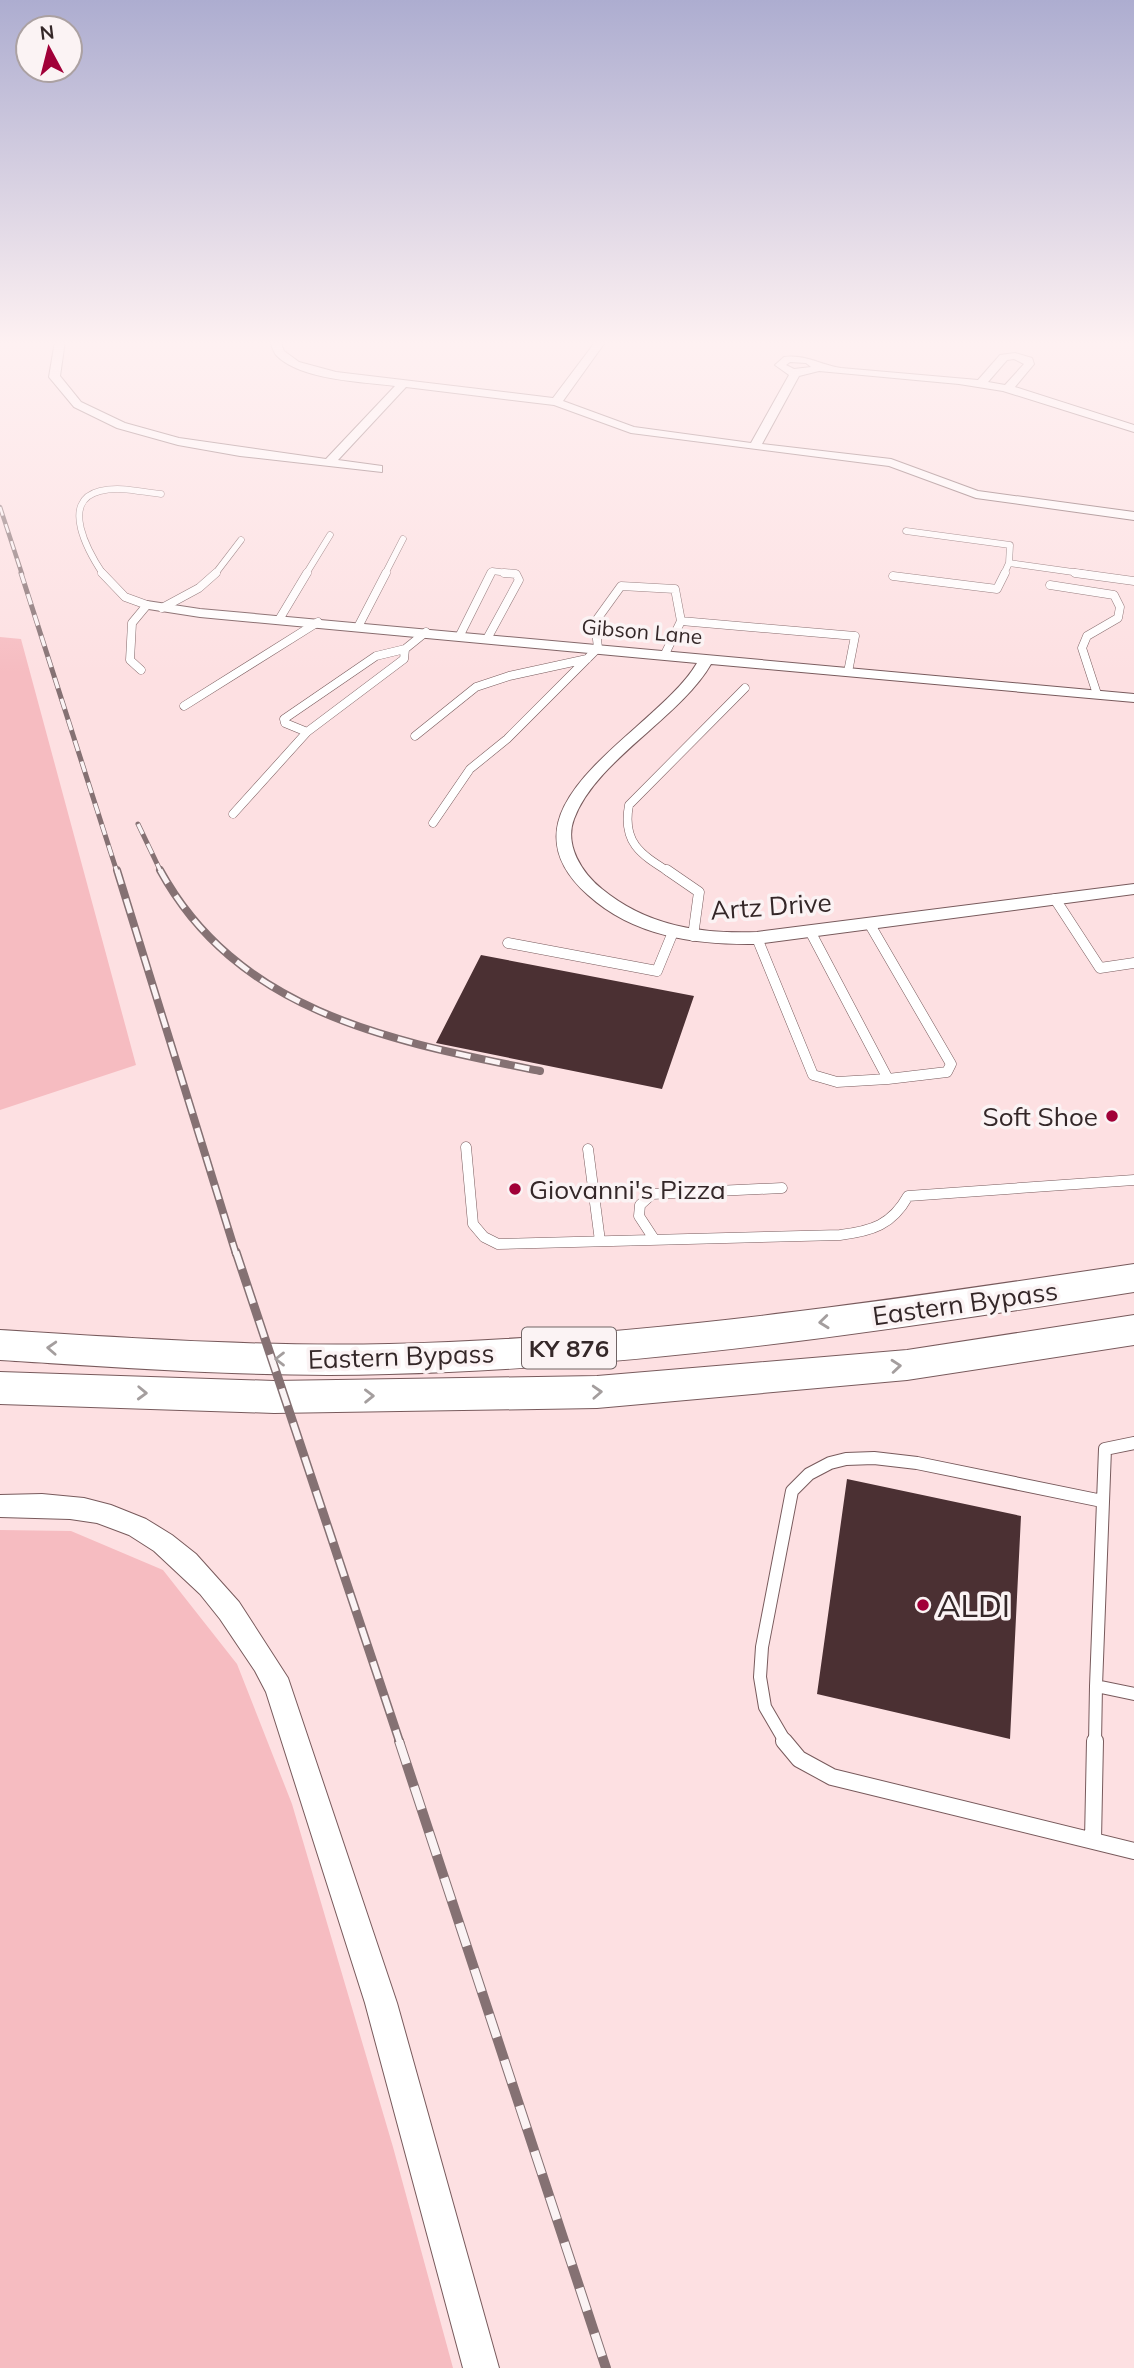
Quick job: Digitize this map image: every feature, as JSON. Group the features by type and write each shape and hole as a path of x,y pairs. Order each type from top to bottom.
{"main road":[{"name":"Eastern Bypass","path":"0,1345 234,1359 417,1358 619,1345 900,1314 1134,1278"},
{"name":"Eastern Bypass","path":"0,1388 274,1397 597,1392 907,1365 1134,1330"}],"street":[{"path":"241,452 379,469"},
{"path":"330,462 340,452"},
{"path":"793,452 891,463 975,494 1134,516"},
{"name":"Gibson Lane","path":"155,606 488,637 592,653 665,654 1134,698"},
{"name":"Artz Drive","path":"707,658 683,690 588,785 570,807 564,820 565,849 581,880 612,907 633,918 673,932 692,936 757,938 1134,889"},
{"path":"0,1506 77,1507 112,1516 141,1529 172,1551 204,1581 231,1609 258,1648 282,1699 381,2003 481,2368"}],"lane":[{"path":"155,606 121,595 92,557 77,520 78,509 83,500 93,493 108,489 161,494"},
{"path":"893,576 998,589 1009,563 1010,545 906,531"},
{"path":"279,618 330,535"},
{"path":"359,625 403,539"},
{"path":"141,670 131,660 132,623 155,606 200,589 217,575 241,540"},
{"path":"1009,563 1134,581"},
{"path":"460,635 492,571 516,574 519,580 488,637"},
{"path":"1050,585 1102,592 1114,596 1120,607 1118,618 1087,636 1082,648 1097,694"},
{"path":"433,823 470,769 507,739 592,653 595,622 621,586 675,589 681,621 665,654"},
{"path":"681,621 855,636 848,671"},
{"path":"184,706 318,622"},
{"path":"306,732 285,723 284,719 376,656 405,649 426,632"},
{"path":"233,814 306,732 404,659 405,649"},
{"path":"415,736 476,687 592,653"},
{"path":"692,936 699,892 645,857 626,831 624,820 629,806 745,688"},
{"path":"1055,899 1100,968 1134,963"},
{"path":"757,938 813,1075 837,1082 947,1072 951,1064 869,923"},
{"path":"810,931 888,1079"},
{"path":"508,943 657,971 673,932"},
{"path":"466,1147 473,1224 484,1237 498,1244 827,1236 867,1231 893,1221 908,1196 1134,1180"},
{"path":"588,1149 600,1241"},
{"path":"654,1239 639,1216 639,1205 652,1194 782,1188"},
{"path":"1093,1840 1105,1449 1134,1443"},
{"path":"1102,1501 902,1461 868,1458 821,1466 804,1476 792,1491 762,1647 760,1677 765,1707 778,1733 799,1759 832,1777 1134,1851"},
{"path":"1096,1686 1134,1694"}],"shaded area":[{"path":"0,637 21,639 136,1065 0,1110"},
{"path":"0,1530 71,1531 163,1570 237,1664 292,1804 393,2147 453,2368 0,2368"}],"building":[{"path":"481,955 694,996 662,1089 436,1043"},
{"name":"ALDI","path":"847,1479 1021,1516 1010,1739 817,1694"}],"railway":[{"path":"0,507 22,574"},
{"path":"21,573 117,872"},
{"path":"138,824 160,870"},
{"path":"117,870 236,1254"},
{"path":"160,870 193,919 232,958 276,989 324,1013 376,1032 540,1071"},
{"path":"236,1252 400,1743"},
{"path":"399,1741 606,2368"}],"place":[{"name":"Soft Shoe","path":"1112,1116"},
{"name":"Giovanni's Pizza","path":"515,1189"},
{"name":"ALDI","path":"923,1605"}]}
